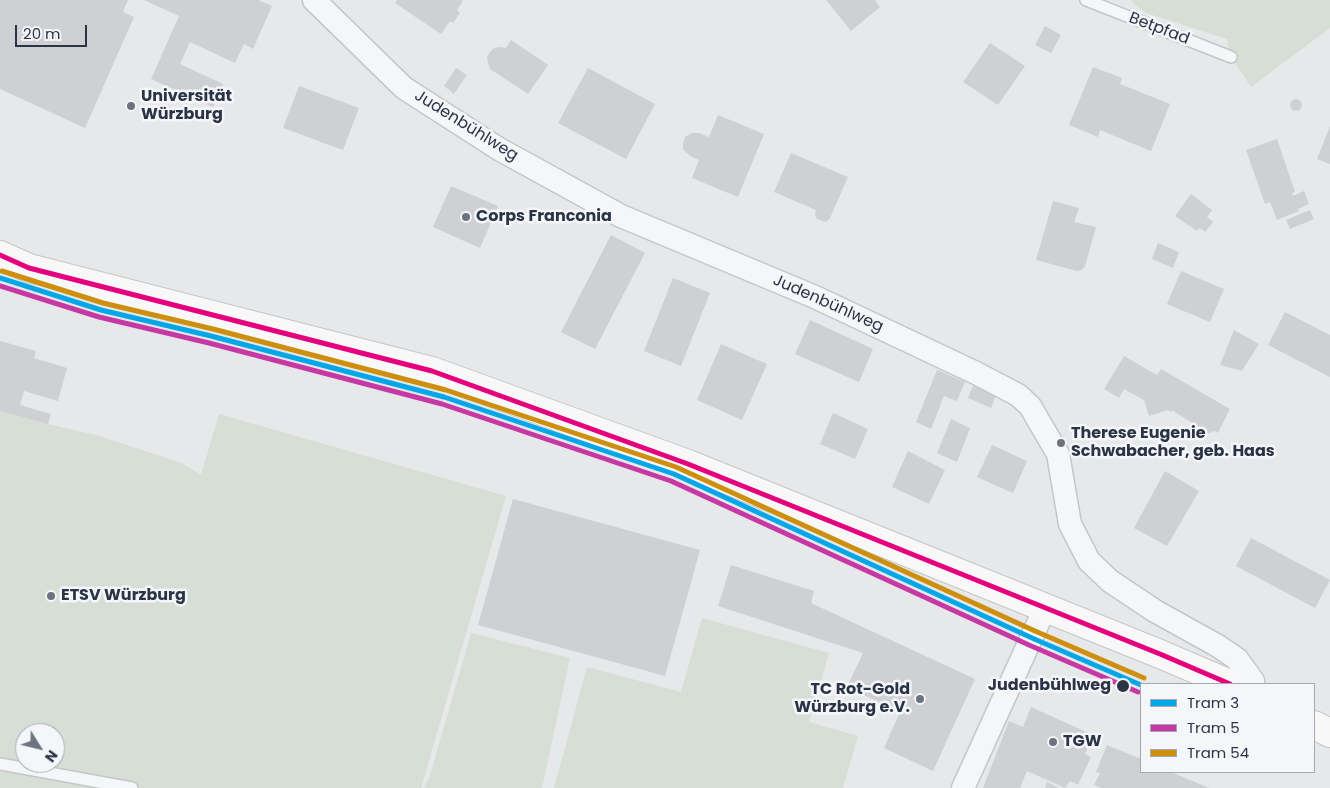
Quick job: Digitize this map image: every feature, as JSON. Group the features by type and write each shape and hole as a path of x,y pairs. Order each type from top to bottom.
{"main road":[{"path":"0,255 29,268 432,371 688,464 1228,683"},
{"path":"1315,726 1330,733"}],"street":[{"name":"Judenbühlweg","path":"314,0 404,88 499,149 622,216 815,297 976,373 1018,395 1030,406 1058,454 1070,524 1089,561 1110,581 1155,611 1225,650 1244,668 1253,680 1252,683"},
{"path":"963,788 1045,608"}],"lane":[{"name":"Betpfad","path":"1086,0 1231,57"},
{"path":"0,764 132,788"}],"shaded area":[{"path":"1131,0 1330,0 1330,28 1251,87 1231,57 1227,39 1146,13"},
{"path":"0,411 96,435 182,463 201,475 219,414 506,496 421,788 0,788"},
{"path":"702,618 829,653 809,722 858,736 843,788 554,788 587,667 681,692"},
{"path":"471,633 570,658 542,788 423,788 429,779"}],"building":[{"path":"0,0 128,0 123,12 134,17 85,128 0,89"},
{"path":"144,0 258,0 272,6 253,49 244,44 235,63 190,42 180,64 223,84 213,107 151,79 179,16"},
{"path":"397,0 463,1 457,10 460,13 453,23 450,21 441,34 395,3"},
{"path":"826,0 875,0 880,7 851,31"},
{"path":"1045,26 1061,35 1051,53 1035,45"},
{"path":"511,40 548,65 528,94 490,69 488,63 487,57 494,48 506,48"},
{"path":"990,43 1025,66 998,105 963,82"},
{"path":"1093,67 1122,78 1120,84 1170,104 1151,151 1100,130 1098,137 1069,125"},
{"path":"456,68 467,75 454,94 444,86"},
{"path":"588,68 655,104 626,159 558,123"},
{"path":"299,86 359,108 343,150 283,128"},
{"path":"1294,99 1298,99 1302,105 1298,111 1294,111 1290,107 1290,103"},
{"path":"718,115 764,134 738,197 692,178 699,160 690,156 683,149 685,137 692,133 699,133 709,137"},
{"path":"1330,126 1330,164 1317,159"},
{"path":"1277,139 1295,192 1292,193 1293,196 1304,191 1309,204 1298,209 1299,211 1277,220 1270,202 1265,204 1246,150"},
{"path":"791,153 848,177 830,218 826,222 817,219 815,215 816,210 774,192"},
{"name":"Corps Franconia","path":"451,186 498,206 480,248 433,227"},
{"path":"1191,194 1212,210 1207,217 1213,222 1205,232 1199,228 1197,231 1175,216"},
{"path":"1053,201 1079,208 1074,222 1096,227 1085,266 1082,270 1077,271 1036,260"},
{"path":"1310,210 1314,219 1290,229 1286,220"},
{"path":"611,235 645,253 595,349 561,332"},
{"path":"1158,243 1179,252 1173,268 1152,259"},
{"path":"1181,271 1224,289 1210,322 1167,304"},
{"path":"673,278 710,293 681,366 644,351"},
{"path":"1285,312 1330,335 1330,377 1268,345"},
{"path":"810,320 873,349 859,382 795,354"},
{"path":"1234,330 1259,344 1242,371 1220,365"},
{"path":"0,341 36,351 34,358 67,368 58,401 24,391 20,405 51,414 48,424 0,411"},
{"path":"721,344 767,364 742,420 697,400"},
{"path":"1124,356 1157,375 1161,369 1230,409 1218,433 1215,431 1196,437 1192,423 1172,410 1171,412 1168,410 1149,416 1144,400 1124,389 1119,398 1104,389"},
{"path":"937,370 965,382 957,401 944,396 931,429 916,422"},
{"path":"973,386 996,395 991,408 968,398"},
{"path":"833,413 868,429 855,459 820,444"},
{"path":"951,419 970,428 957,462 937,453"},
{"path":"992,445 1027,461 1013,493 977,477"},
{"path":"908,451 945,470 929,504 892,487"},
{"path":"1165,471 1199,491 1167,546 1134,528"},
{"path":"513,499 700,550 665,676 478,625"},
{"path":"1251,538 1330,580 1315,608 1236,566"},
{"name":"TC Rot-Gold Würzburg e.V.","path":"731,565 814,591 811,603 975,679 933,771 884,748 900,712 847,687 863,653 718,606"},
{"path":"1031,707 1093,735 1085,754 1091,757 1078,785 1070,781 1065,788 1027,771 1020,788 983,788 1009,721 1023,727"},
{"path":"1107,745 1140,759 1140,773 1173,773 1209,788 1101,788 1094,785 1100,773 1096,772"},
{"path":"1047,782 1059,788 1045,788"}],"tram line":[{"name":"54","path":"2,271 103,303 213,329 446,390 676,467 1035,631 1144,678"},
{"name":"3","path":"0,278 101,310 211,336 444,397 674,474 1032,638 1140,685"},
{"name":"5","path":"0,286 99,317 209,343 442,404 671,481 1029,645 1138,692"}],"transit line":[{"path":"0,255 29,268 432,371 688,464 1228,683"}],"place":[{"name":"Universität Würzburg","path":"131,106"},
{"name":"Corps Franconia","path":"466,217"},
{"name":"Therese Eugenie Schwabacher, geb. Haas","path":"1061,443"},
{"name":"ETSV Würzburg","path":"51,596"},
{"name":"Judenbühlweg","path":"1123,686"},
{"name":"TC Rot-Gold Würzburg e.V.","path":"920,699"},
{"name":"TGW","path":"1053,742"}]}
